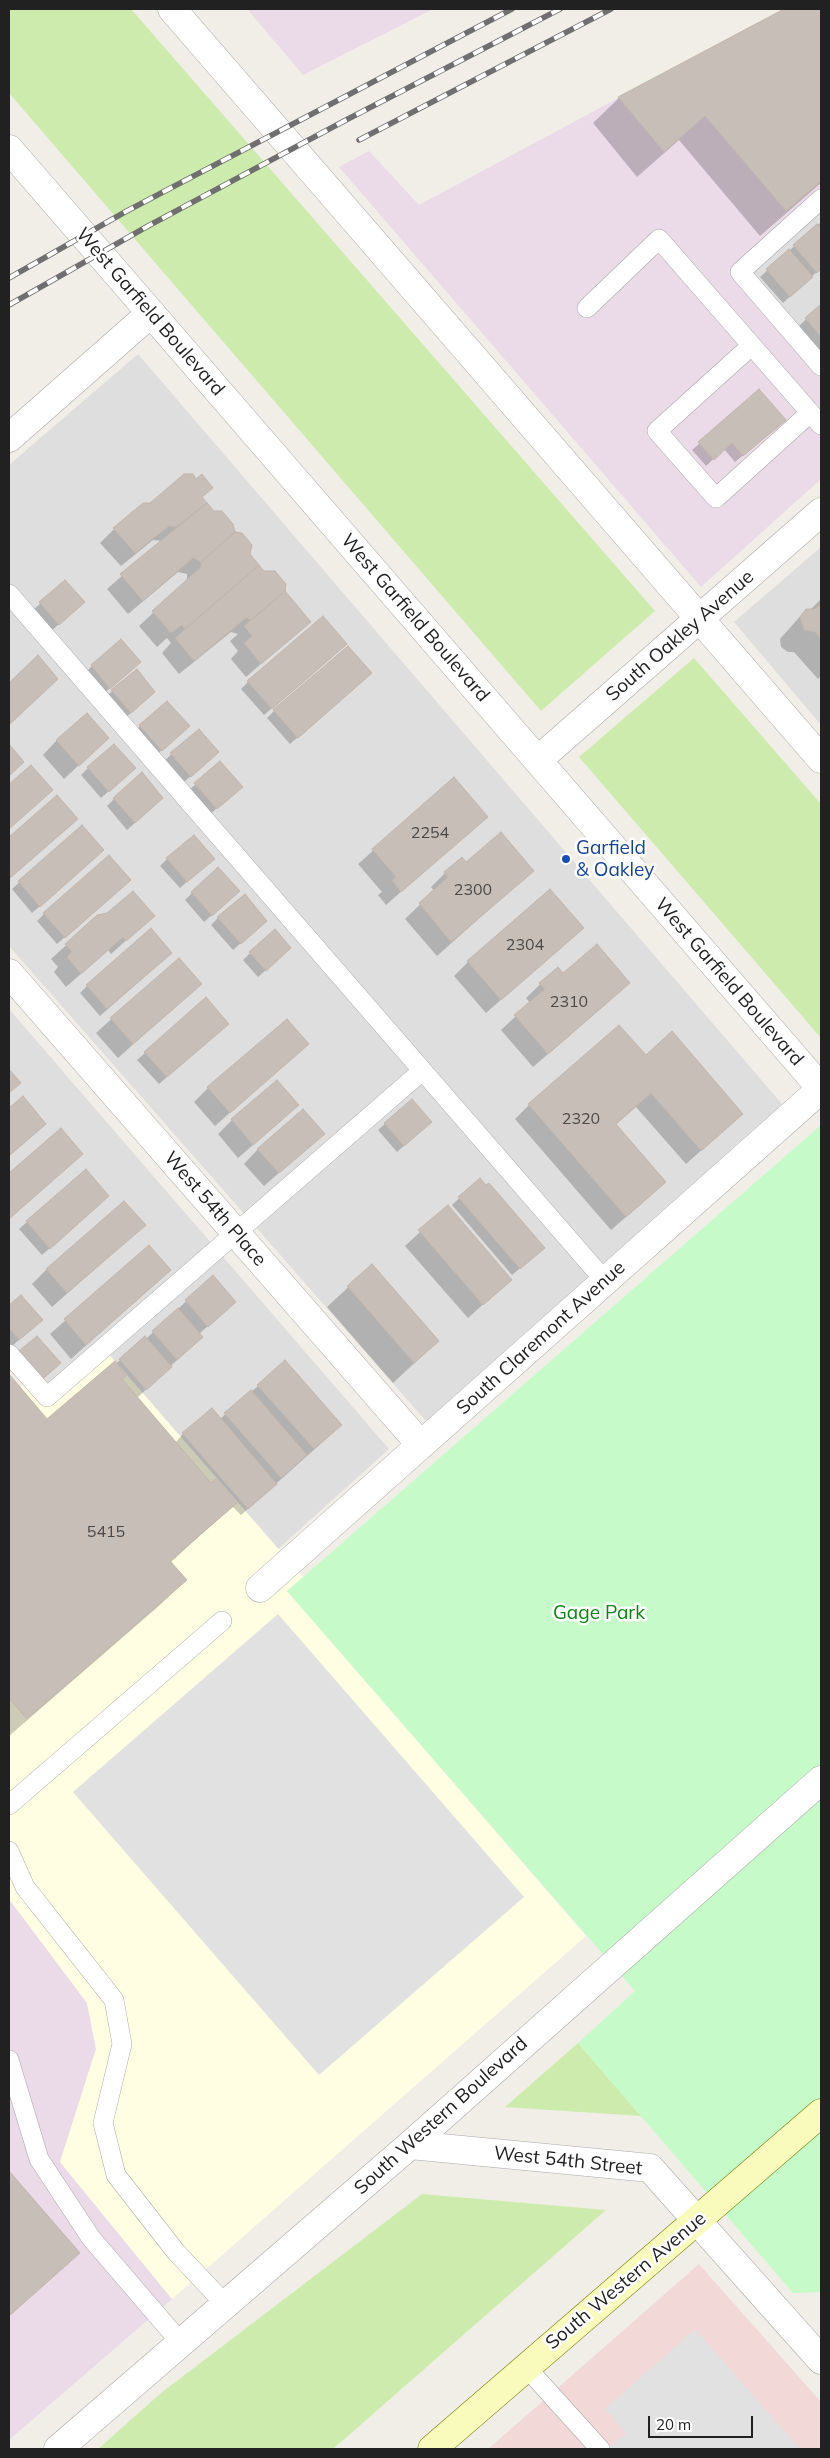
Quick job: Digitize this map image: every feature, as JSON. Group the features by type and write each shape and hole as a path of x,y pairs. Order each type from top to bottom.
{"main road":[{"name":"South Western Avenue","path":"432,2449 821,2113"}],"street":[{"path":"172,9 821,759"},
{"name":"West Garfield Boulevard","path":"9,149 821,1088"},
{"path":"9,438 151,313"},
{"name":"South Oakley Avenue","path":"538,760 821,512"},
{"name":"West 54th Place","path":"9,973 421,1445"},
{"name":"South Claremont Avenue","path":"260,1588 821,1088"},
{"name":"South Western Boulevard","path":"58,2449 410,2145 821,1780"},
{"name":"West 54th Street","path":"410,2145 650,2168 821,2360"}],"lane":[{"path":"821,199 740,272 821,366"},
{"path":"587,308 659,239 816,419 716,498 657,431 751,346"},
{"path":"9,594 605,1281"},
{"path":"9,1354 46,1397 422,1071"},
{"path":"9,1805 222,1621"},
{"path":"9,1851 25,1887 114,2000 122,2044 103,2123 116,2175 176,2252 226,2305"},
{"path":"9,2060 40,2159 92,2238 181,2343"},
{"path":"526,2366 600,2449"}],"shaded area":[{"path":"247,9 433,9 303,75"},
{"path":"784,9 821,9 821,199 740,272 821,366 821,479 701,587 339,167 369,151 419,205"},
{"path":"821,199 821,366 740,272"},
{"path":"138,354 782,1104 426,1421 9,946 9,465"},
{"path":"821,547 821,725 734,622"},
{"path":"9,1009 389,1449 278,1549 104,1348 47,1397 9,1354"},
{"path":"103,1348 303,1577 287,1591 586,1936 172,2299 60,2162 96,2049 87,2003 9,1899 9,1397 30,1379 46,1397"},
{"path":"278,1614 524,1897 319,2075 73,1792"},
{"path":"9,1899 87,2003 96,2049 60,2162 172,2299 9,2440"},
{"path":"699,2264 821,2402 821,2449 488,2449"},
{"path":"695,2329 800,2449 608,2449 626,2433 605,2409"}],"green space":[{"path":"9,9 131,9 655,611 541,711 9,93"},
{"path":"694,658 821,804 821,1038 579,757"},
{"name":"Gage Park","path":"821,1125 821,2292 793,2293 578,2043 635,1991 287,1591"},
{"path":"578,2043 641,2116 505,2107"},
{"path":"422,2194 606,2210 333,2449 98,2449 161,2393"}],"building":[{"path":"784,9 821,9 821,181 786,211 705,116 664,152 618,97"},
{"path":"817,224 821,228 821,269 817,273 793,245"},
{"path":"789,249 813,277 790,297 766,269"},
{"path":"821,304 821,337 805,318"},
{"path":"759,389 786,420 743,456 732,443 714,460 698,442"},
{"path":"184,474 193,474 196,479 202,474 213,488 202,497 207,503 176,527 169,526 135,553 113,528 143,503 150,503"},
{"path":"207,503 214,511 222,511 233,524 235,532 201,562 193,558 143,601 120,574"},
{"path":"235,532 242,533 252,545 250,554 259,565 185,629 182,625 171,633 152,611 201,567 201,562"},
{"path":"259,565 264,571 275,571 286,584 285,591 252,620 246,618 194,661 175,638"},
{"path":"65,580 85,602 59,625 39,602"},
{"path":"285,591 311,622 261,664 244,643 252,636 244,626"},
{"path":"821,604 821,639 815,632 804,630 800,617 806,609 815,609"},
{"path":"323,616 347,644 272,709 247,681"},
{"path":"121,639 141,662 110,689 91,665"},
{"path":"348,646 372,673 298,738 273,710"},
{"path":"38,655 58,679 10,724 9,683"},
{"path":"137,669 155,692 131,713 111,690"},
{"path":"167,701 190,726 162,751 139,725"},
{"path":"87,713 109,738 79,766 56,740"},
{"path":"199,729 219,752 191,777 170,753"},
{"path":"9,744 24,762 9,776"},
{"path":"114,744 136,768 109,792 87,767"},
{"path":"220,761 243,787 217,809 194,783"},
{"path":"31,765 53,790 9,829 9,784"},
{"path":"142,772 163,798 135,823 113,798"},
{"path":"454,777 488,817 401,892 392,880 396,877 372,849"},
{"path":"57,795 78,819 10,878 9,837"},
{"path":"82,825 104,850 40,907 18,881"},
{"path":"501,832 534,871 451,942 419,903 448,877 444,872 462,857 466,862"},
{"path":"194,835 215,859 187,882 166,858"},
{"path":"109,855 131,880 65,938 43,913"},
{"path":"218,867 240,891 212,916 191,892"},
{"path":"550,889 584,928 501,1000 467,961"},
{"path":"133,891 155,916 126,941 123,937 81,974 67,957 72,952 65,944 97,915 107,913"},
{"path":"245,894 267,921 241,944 217,917"},
{"path":"151,928 172,953 107,1009 86,985"},
{"path":"275,929 291,948 266,971 249,952"},
{"path":"597,944 630,983 548,1054 514,1015 545,989 539,983 558,967 563,973"},
{"path":"179,958 202,984 133,1044 110,1018"},
{"path":"206,997 229,1024 167,1077 144,1052"},
{"path":"287,1019 309,1044 230,1113 207,1087"},
{"path":"619,1025 646,1055 672,1031 743,1114 701,1151 651,1093 616,1124 666,1182 626,1217 528,1104"},
{"path":"9,1069 21,1083 9,1093"},
{"path":"277,1080 299,1105 253,1145 231,1119"},
{"path":"23,1096 46,1124 9,1156 9,1108"},
{"path":"412,1099 432,1122 404,1146 384,1123"},
{"path":"303,1109 325,1134 279,1173 257,1149"},
{"path":"61,1128 83,1154 9,1219 9,1173"},
{"path":"86,1169 109,1196 50,1249 26,1221"},
{"path":"480,1178 486,1185 489,1183 545,1248 520,1269 458,1197"},
{"path":"124,1201 146,1225 67,1293 46,1269"},
{"path":"448,1205 512,1280 483,1305 418,1230"},
{"path":"149,1245 171,1270 86,1345 64,1319"},
{"path":"372,1264 439,1341 414,1363 347,1286"},
{"path":"213,1275 236,1302 208,1327 185,1300"},
{"path":"21,1295 43,1320 19,1340 9,1328 9,1305"},
{"path":"178,1308 203,1337 177,1360 152,1331"},
{"path":"37,1336 61,1363 38,1383 14,1355"},
{"path":"145,1336 172,1367 146,1390 119,1359"},
{"path":"285,1360 342,1425 314,1449 257,1385"},
{"path":"115,1361 126,1376 122,1379 211,1483 216,1479 237,1503 170,1561 187,1580 27,1719 9,1698 9,1374 47,1419"},
{"path":"251,1390 307,1455 281,1478 224,1413"},
{"path":"212,1408 277,1484 248,1509 182,1433"},
{"path":"9,2171 80,2253 9,2316"}],"railway":[{"path":"9,278 125,212 512,9"},
{"path":"9,305 148,226 346,120 560,9"},
{"path":"359,140 611,9"}],"place":[{"name":"Garfield & Oakley","path":"566,859"}]}
